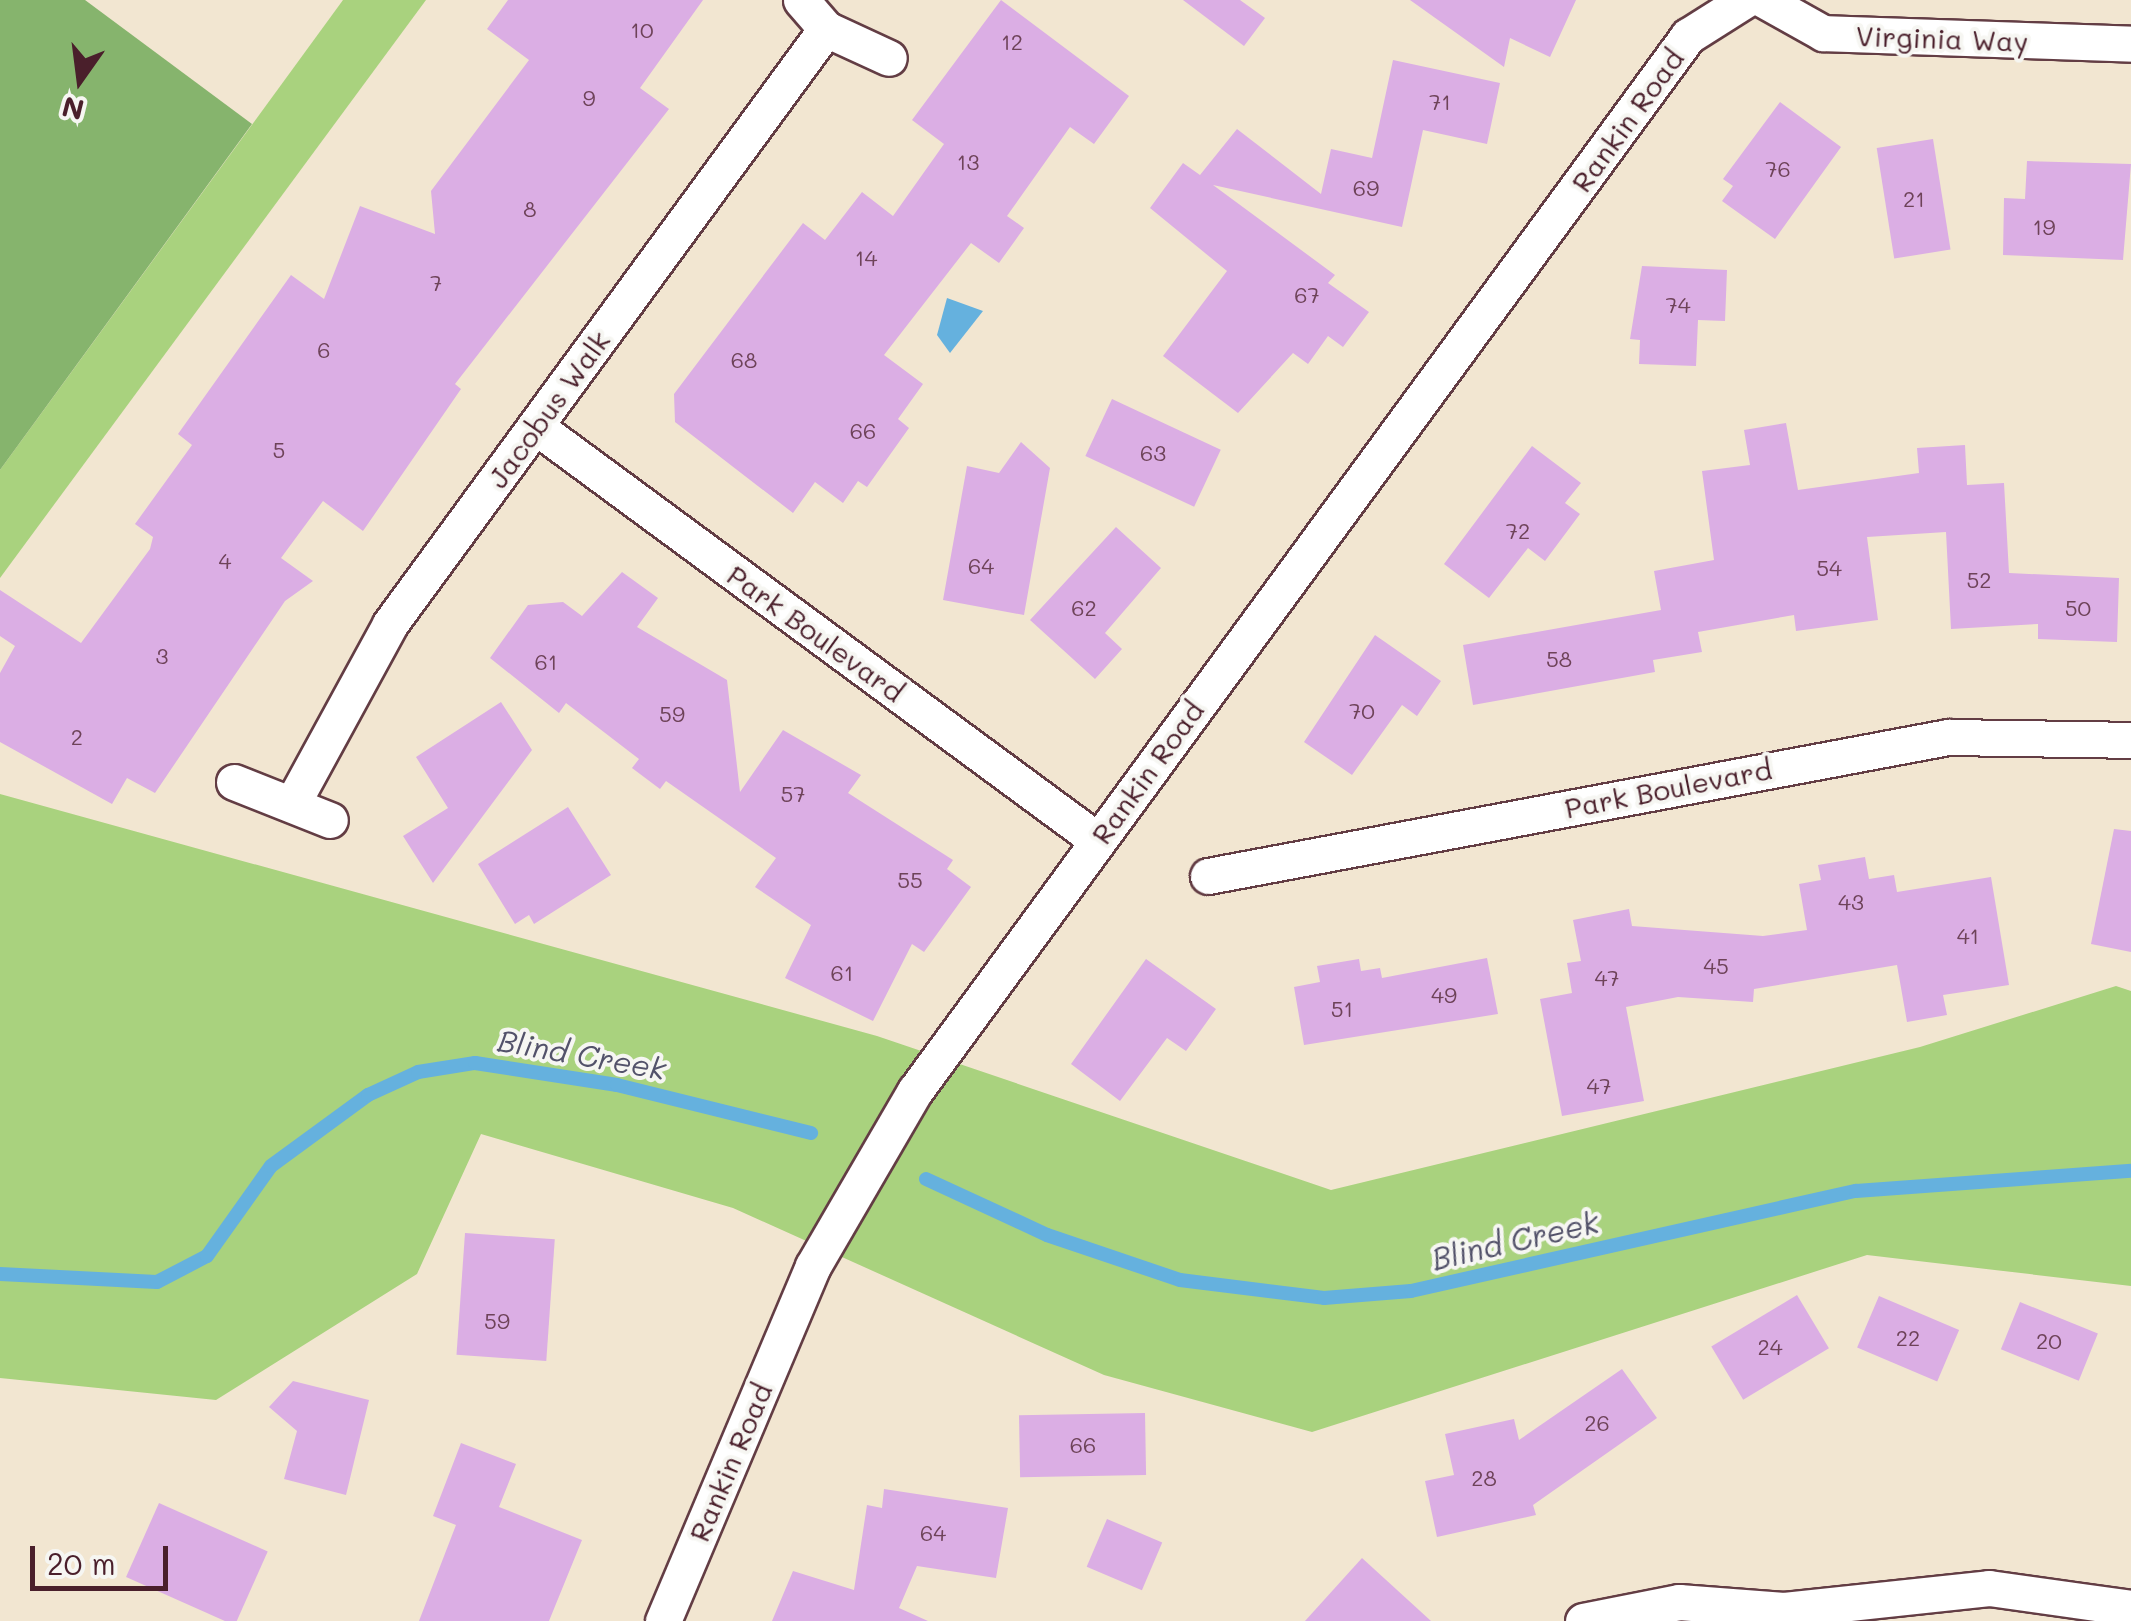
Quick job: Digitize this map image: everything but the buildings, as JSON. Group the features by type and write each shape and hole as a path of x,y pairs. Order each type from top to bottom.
{"street":[{"path":"801,0 826,29 889,58"},
{"name":"Rankin Road","path":"663,1621 841,1211 915,1091 1688,36 1745,0"},
{"name":"Virginia Way","path":"1764,0 1823,33 2131,44"},
{"name":"Jacobus Walk","path":"292,804 370,654 826,29"},
{"name":"Park Boulevard","path":"535,426 1097,840"},
{"name":"Park Boulevard","path":"1208,876 1948,738 2131,740"},
{"path":"234,782 330,820"},
{"path":"1583,1621 1679,1602 1772,1616 1989,1588 2131,1608"}],"green space":[{"path":"0,0 85,0 252,124 0,470"},
{"path":"343,0 426,0 0,578 0,470"},
{"path":"0,794 877,1036 1331,1190 1920,1047 2116,986 2131,991 2131,1286 1867,1255 1312,1432 1104,1375 733,1208 481,1134 417,1274 216,1400 0,1378"}],"water":[{"path":"947,298 983,311 950,353 937,335"}],"waterway":[{"name":"Blind Creek","path":"0,1274 157,1282 207,1256 271,1166 368,1095 418,1072 475,1063 617,1085 811,1133"},
{"name":"Blind Creek","path":"926,1179 1047,1235 1180,1280 1324,1298 1411,1291 1856,1191 2131,1171"}]}
